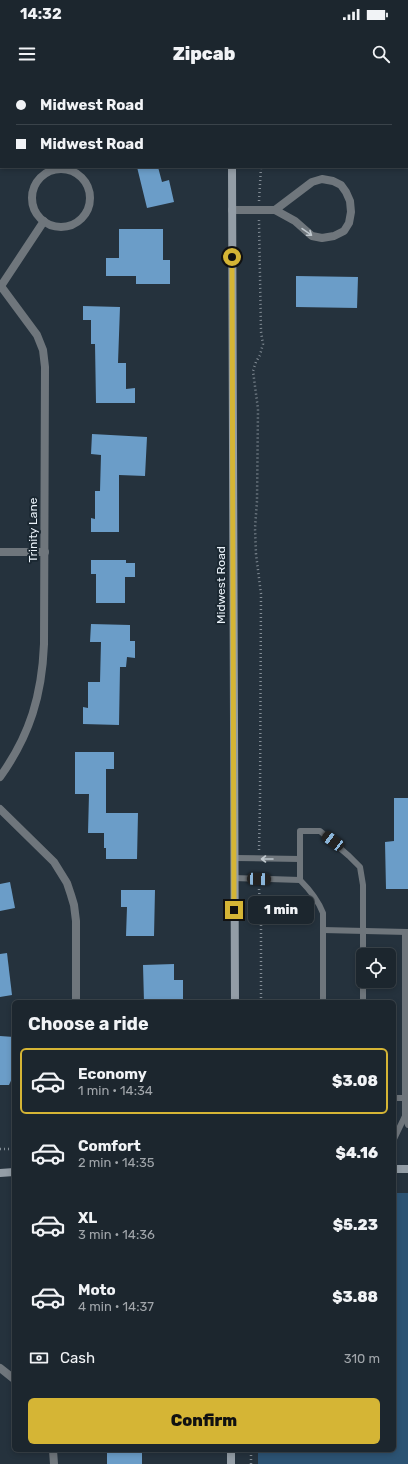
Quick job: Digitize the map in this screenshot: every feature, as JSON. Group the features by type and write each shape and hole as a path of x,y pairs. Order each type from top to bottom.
{"main road":[{"name":"Midwest Road","path":"232,168 235,1000"},
{"path":"396,1169 408,1169"},
{"path":"0,1172 12,1172"},
{"path":"231,1452 231,1464"}],"street":[{"path":"55,169 72,171 80,177 88,189 89,205 86,212 79,220 61,227 44,221 36,213 32,204 34,186 47,172 55,169"},
{"path":"232,210 275,210 295,221 312,236 322,238 334,236 344,231 349,223 351,212 350,201 346,192 340,185 333,181 322,179 312,182 275,210"},
{"name":"Trinity Lane","path":"0,777 26,734 39,693 43,670 45,367 43,350 37,335 1,285 44,221"},
{"path":"0,552 44,552"},
{"path":"0,809 54,862 67,883 74,905 76,921 76,1000"},
{"path":"0,1368 12,1377"},
{"path":"53,1452 54,1464"}],"lane":[{"path":"300,880 300,831 320,832 360,867 363,885 363,948"},
{"path":"234,858 300,859"},
{"path":"234,878 300,880 312,892 323,913 323,1000"},
{"path":"323,930 406,932 405,1116 408,1124"},
{"path":"363,988 363,1000"},
{"path":"396,1098 405,1098"},
{"path":"396,1134 405,1116"}],"path":[{"path":"259,858 261,594 256,554 255,528 257,501 258,409 253,371 263,344 261,332 259,210 261,168"},
{"path":"259,879 261,920 261,1000"},
{"path":"0,1149 12,1149"},
{"path":"251,1452 251,1464"}],"shaded area":[{"path":"396,1193 408,1193 408,1464 258,1464 258,1452 396,1452"}],"building":[{"path":"137,168 158,168 162,182 169,180 174,202 147,208"},
{"path":"119,229 163,229 163,260 170,260 170,284 136,284 136,276 106,276 106,258 119,258"},
{"path":"296,276 358,277 357,308 296,307"},
{"path":"83,306 120,307 118,363 126,363 126,389 135,388 135,403 96,403 95,344 91,344 91,320 83,320"},
{"path":"92,434 147,437 145,476 119,475 119,532 91,532 91,518 95,519 95,491 100,491 101,455 91,454"},
{"path":"91,560 126,560 126,563 135,563 135,577 125,577 125,603 96,603 96,574 91,574"},
{"path":"91,624 130,625 130,641 135,641 135,658 127,657 126,667 120,667 119,725 83,724 83,707 88,708 88,682 100,682 101,642 90,642"},
{"path":"75,752 114,752 114,769 106,769 106,813 138,813 137,859 106,859 104,833 88,833 89,794 75,794"},
{"path":"394,798 408,798 408,889 386,889 385,842 394,841"},
{"path":"10,882 15,908 0,911 0,884"},
{"path":"121,890 155,890 154,936 126,936 127,907 121,907"},
{"path":"7,953 12,995 0,997 0,954"},
{"path":"174,964 174,980 183,980 183,1000 144,1000 143,965"},
{"path":"0,1036 12,1037 12,1078 9,1085 0,1085"},
{"path":"107,1452 142,1452 142,1464 107,1464"}],"route":[{"path":"232,257 234,910"}]}
